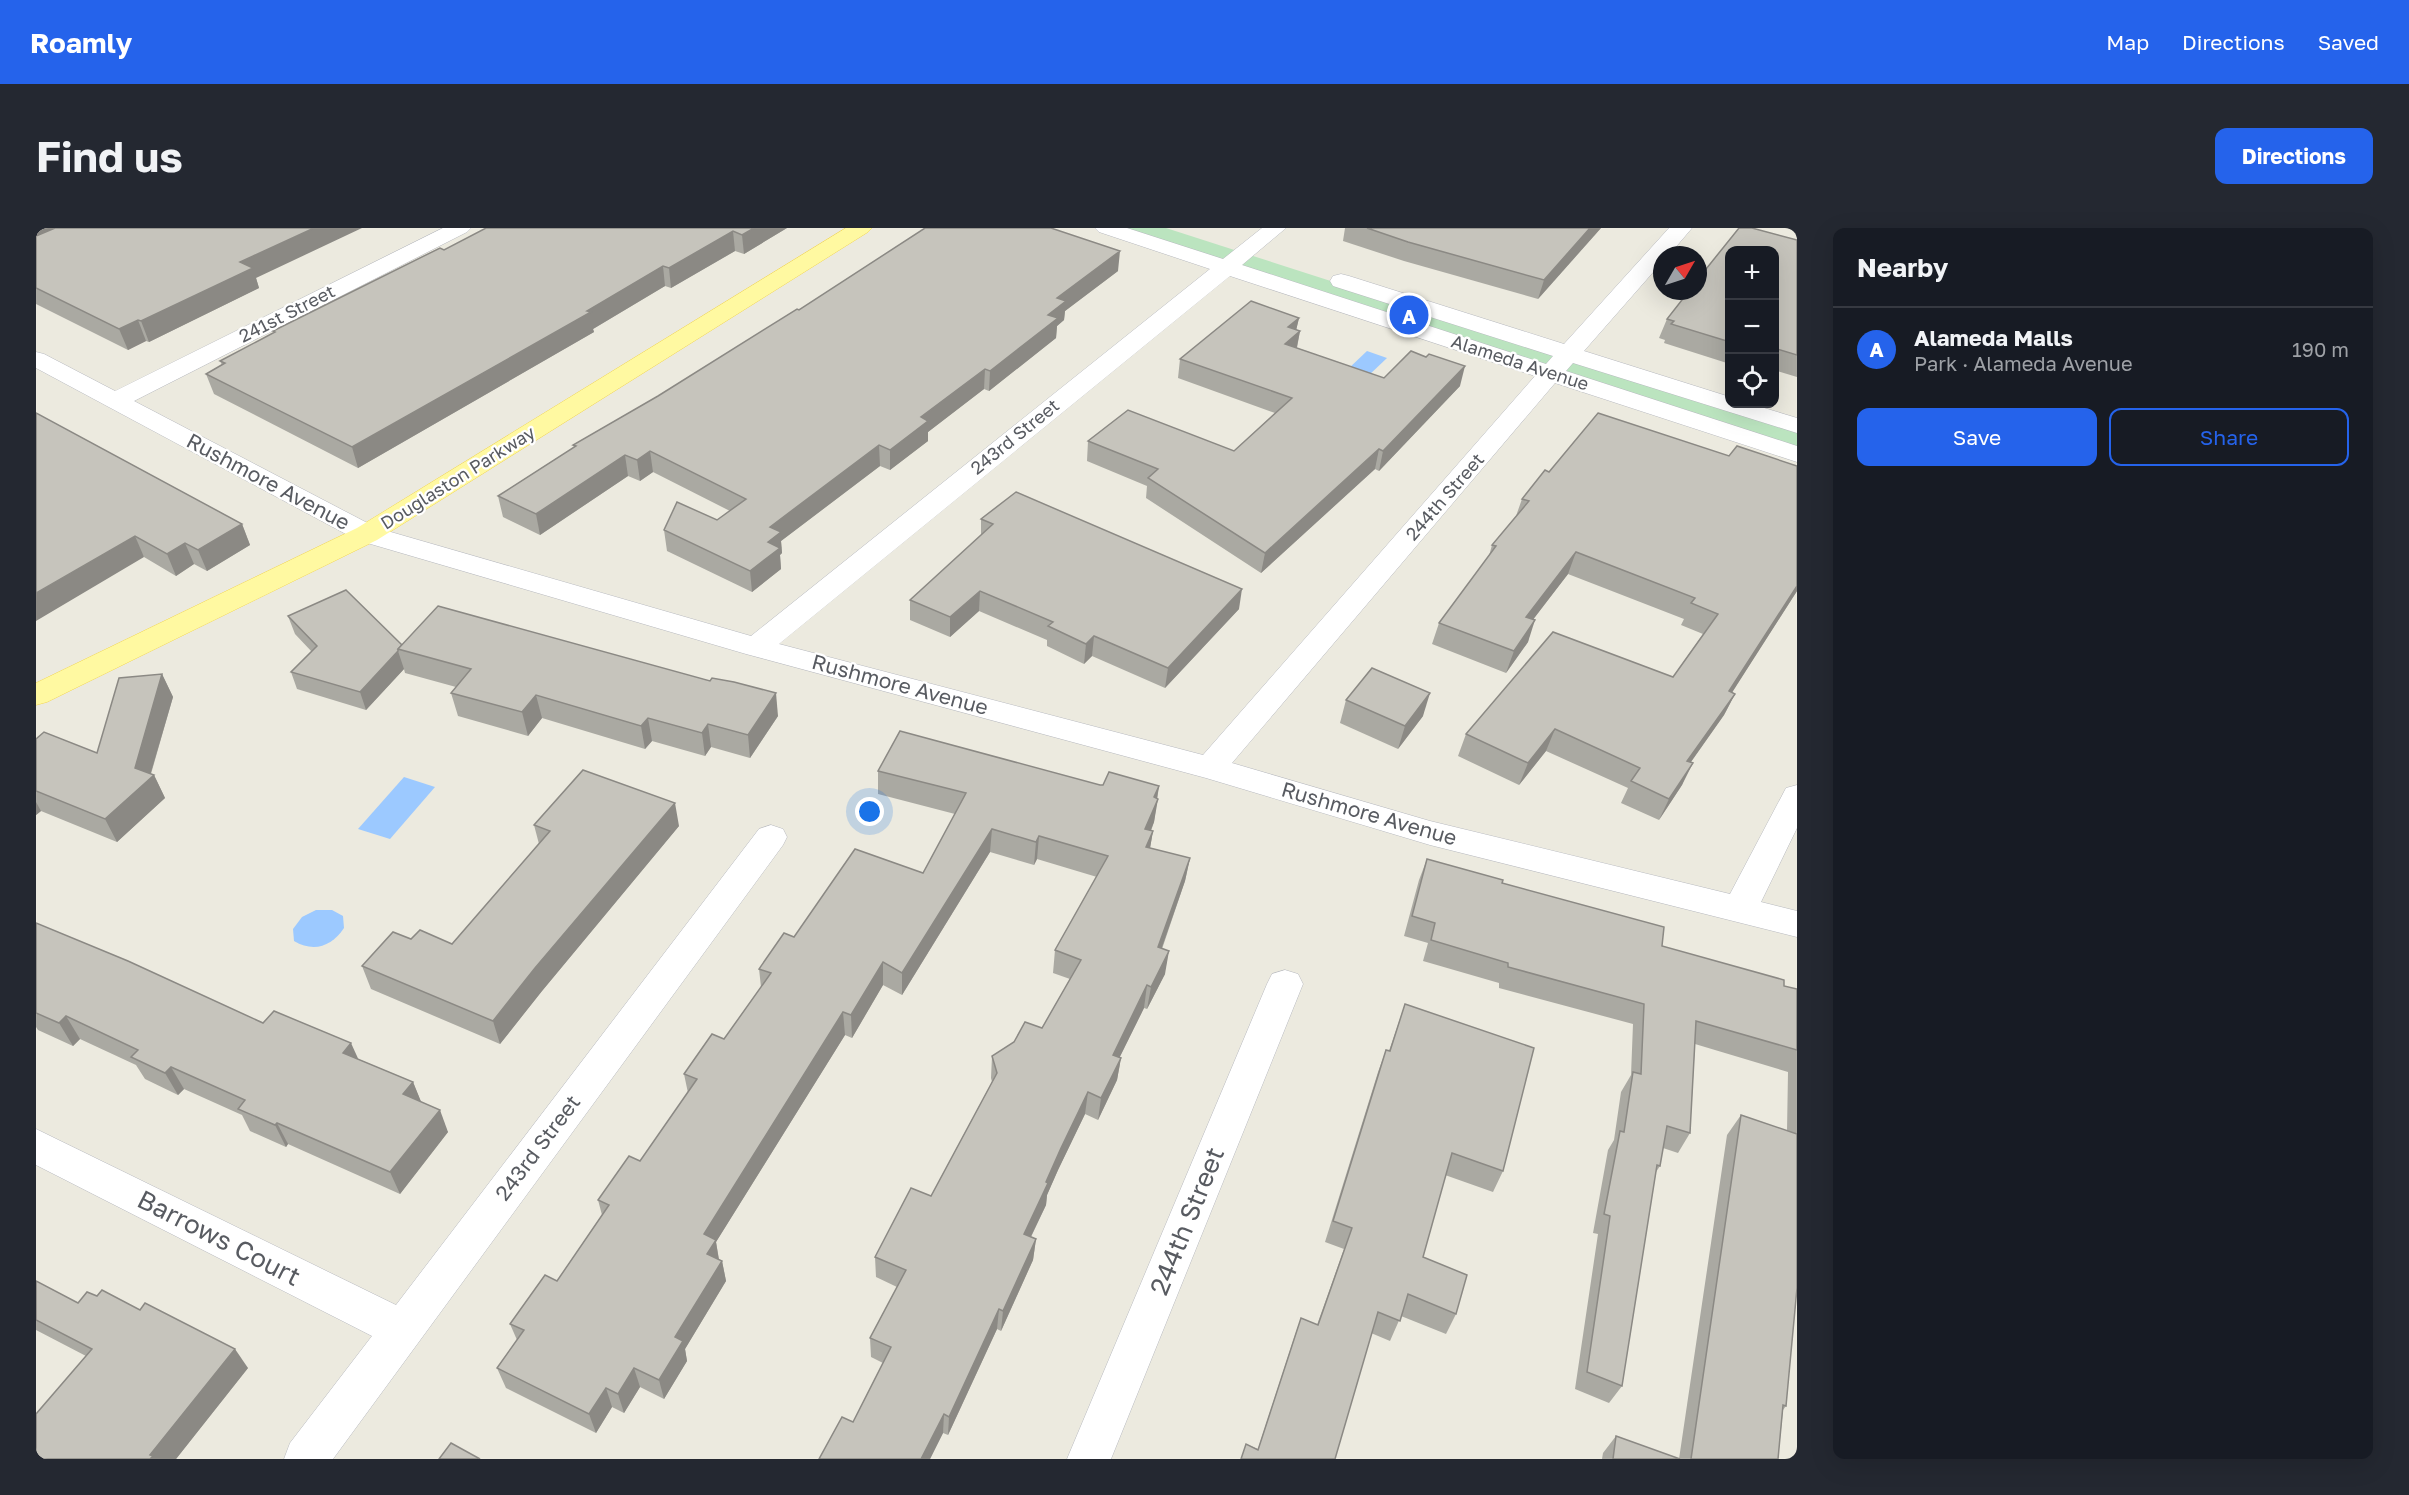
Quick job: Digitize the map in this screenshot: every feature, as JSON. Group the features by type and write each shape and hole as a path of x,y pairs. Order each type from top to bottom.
{"main road":[{"name":"Douglaston Parkway","path":"36,695 367,534 861,228"}],"street":[{"name":"241st Street","path":"115,401 460,228"},
{"name":"Alameda Avenue","path":"1106,228 1233,256 1551,373 1797,454"},
{"name":"243rd Street","path":"756,647 1233,256 1275,228"},
{"name":"244th Street","path":"1210,768 1551,373 1681,228"},
{"name":"Alameda Avenue","path":"1233,256 1269,258"},
{"name":"Alameda Avenue","path":"1324,276 1797,426"},
{"name":"Rushmore Avenue","path":"36,359 367,534 756,647 1210,768 1430,833 1797,924"},
{"path":"1740,909 1797,796"},
{"name":"243rd Street","path":"306,1459 771,837"},
{"name":"244th Street","path":"1089,1459 1285,984"},
{"name":"Barrows Court","path":"36,1146 403,1330"}],"green space":[{"path":"1118,228 1166,228 1797,431 1797,449"}],"water":[{"path":"1367,351 1387,358 1367,377 1347,370"},
{"path":"404,777 435,787 390,839 358,829"},
{"path":"316,910 332,910 343,916 344,928 334,939 322,946 301,945 294,941 293,929 302,917"}],"building":[{"path":"55,228 314,228 240,262 253,268 141,321 138,320 119,329 36,288 36,236"},
{"path":"486,228 754,228 742,235 733,231 669,268 663,266 587,311 591,312 352,447 206,374 225,363 220,361 275,332 273,331 440,248 444,250"},
{"path":"925,228 1051,228 1120,251 1057,298 1066,301 1048,315 1058,318 990,371 985,369 921,417 928,421 890,450 879,445 770,527 781,532 768,542 780,548 750,571 664,530 677,502 717,520 746,499 650,451 637,460 625,455 536,514 498,496 576,446 573,445 658,396 797,309 799,310"},
{"path":"1367,228 1590,228 1544,280 1408,242"},
{"path":"1739,228 1752,228 1797,240 1797,355 1779,350 1779,246 1725,246 1725,340 1671,324 1674,321 1667,319 1682,300 1707,300 1707,268"},
{"path":"1251,301 1299,318 1288,327 1300,331 1285,344 1384,378 1411,351 1426,357 1429,354 1465,366 1383,451 1379,449 1265,553 1148,478 1158,469 1088,441 1128,410 1234,451 1292,398 1180,359"},
{"path":"36,413 242,524 198,550 185,543 167,554 135,536 36,593"},
{"path":"1598,413 1729,456 1737,446 1797,466 1797,586 1729,691 1735,694 1687,761 1693,763 1669,799 1631,781 1640,768 1555,729 1528,763 1466,734 1553,632 1673,677 1718,614 1691,603 1695,598 1576,552 1526,617 1535,620 1514,651 1439,623 1496,546 1492,545 1529,501 1522,499 1545,470 1549,472"},
{"path":"1016,492 1242,589 1168,668 1094,636 1086,644 1048,626 1053,622 980,591 950,617 910,600 993,524 981,519"},
{"path":"346,590 402,645 360,692 291,672 317,646 288,616"},
{"path":"438,606 710,681 712,678 734,682 776,693 748,735 708,724 702,733 648,718 641,726 536,695 522,712 451,693 471,669 398,649"},
{"path":"1372,668 1430,693 1405,726 1346,700"},
{"path":"162,674 135,768 154,775 105,819 36,791 36,739 44,732 97,753 119,678"},
{"path":"900,731 1100,785 1103,785 1109,772 1159,786 1154,797 1158,799 1145,829 1153,831 1146,847 1190,858 1158,947 1169,951 1151,987 1147,985 1113,1055 1121,1058 1101,1098 1088,1092 1061,1148 1046,1182 1048,1183 1024,1234 1036,1239 1003,1311 999,1309 949,1417 944,1414 921,1459 819,1459 842,1417 853,1422 891,1347 870,1338 906,1270 875,1257 911,1188 931,1196 997,1073 992,1056 1014,1042 1025,1022 1042,1028 1081,960 1055,950 1108,856 1039,836 1036,842 992,829 902,973 883,962 851,1015 843,1012 704,1234 716,1240 707,1254 722,1261 675,1337 683,1341 659,1380 634,1368 618,1394 606,1388 589,1414 497,1368 524,1330 510,1324 545,1275 557,1281 609,1205 598,1200 629,1156 640,1161 697,1079 684,1074 712,1034 724,1039 771,973 759,969 784,933 794,937 855,849 923,873 966,793 878,771"},
{"path":"583,770 675,803 493,1021 362,966 393,932 411,939 420,930 452,944 550,831 534,825"},
{"path":"1427,859 1503,880 1502,883 1664,927 1662,946 1784,980 1784,986 1797,989 1797,1050 1696,1021 1690,1133 1667,1126 1660,1166 1657,1165 1622,1386 1587,1372 1610,1216 1604,1214 1620,1131 1624,1132 1633,1072 1641,1074 1644,1004 1508,967 1508,963 1431,940 1435,923 1412,916"},
{"path":"36,923 128,961 263,1023 274,1011 351,1043 343,1053 413,1082 403,1094 440,1110 390,1172 277,1123 275,1125 238,1109 245,1100 171,1067 165,1073 131,1057 138,1050 66,1016 59,1023 36,1013"},
{"path":"1405,1004 1534,1048 1503,1171 1452,1153 1423,1257 1467,1275 1456,1314 1408,1294 1400,1321 1378,1312 1335,1459 1241,1459 1246,1444 1258,1450 1301,1318 1318,1325 1352,1228 1333,1221 1386,1050 1390,1051"},
{"path":"1741,1115 1797,1134 1797,1288 1786,1406 1783,1405 1778,1459 1691,1459"},
{"path":"36,1281 78,1303 87,1292 97,1296 102,1290 140,1310 145,1303 235,1349 150,1455 153,1456 150,1459 36,1459 36,1414 92,1349 36,1320"},
{"path":"1616,1436 1680,1459 1613,1459"},
{"path":"451,1443 480,1459 439,1459"}],"place":[{"name":"Alameda Malls","path":"1409,315"}]}
